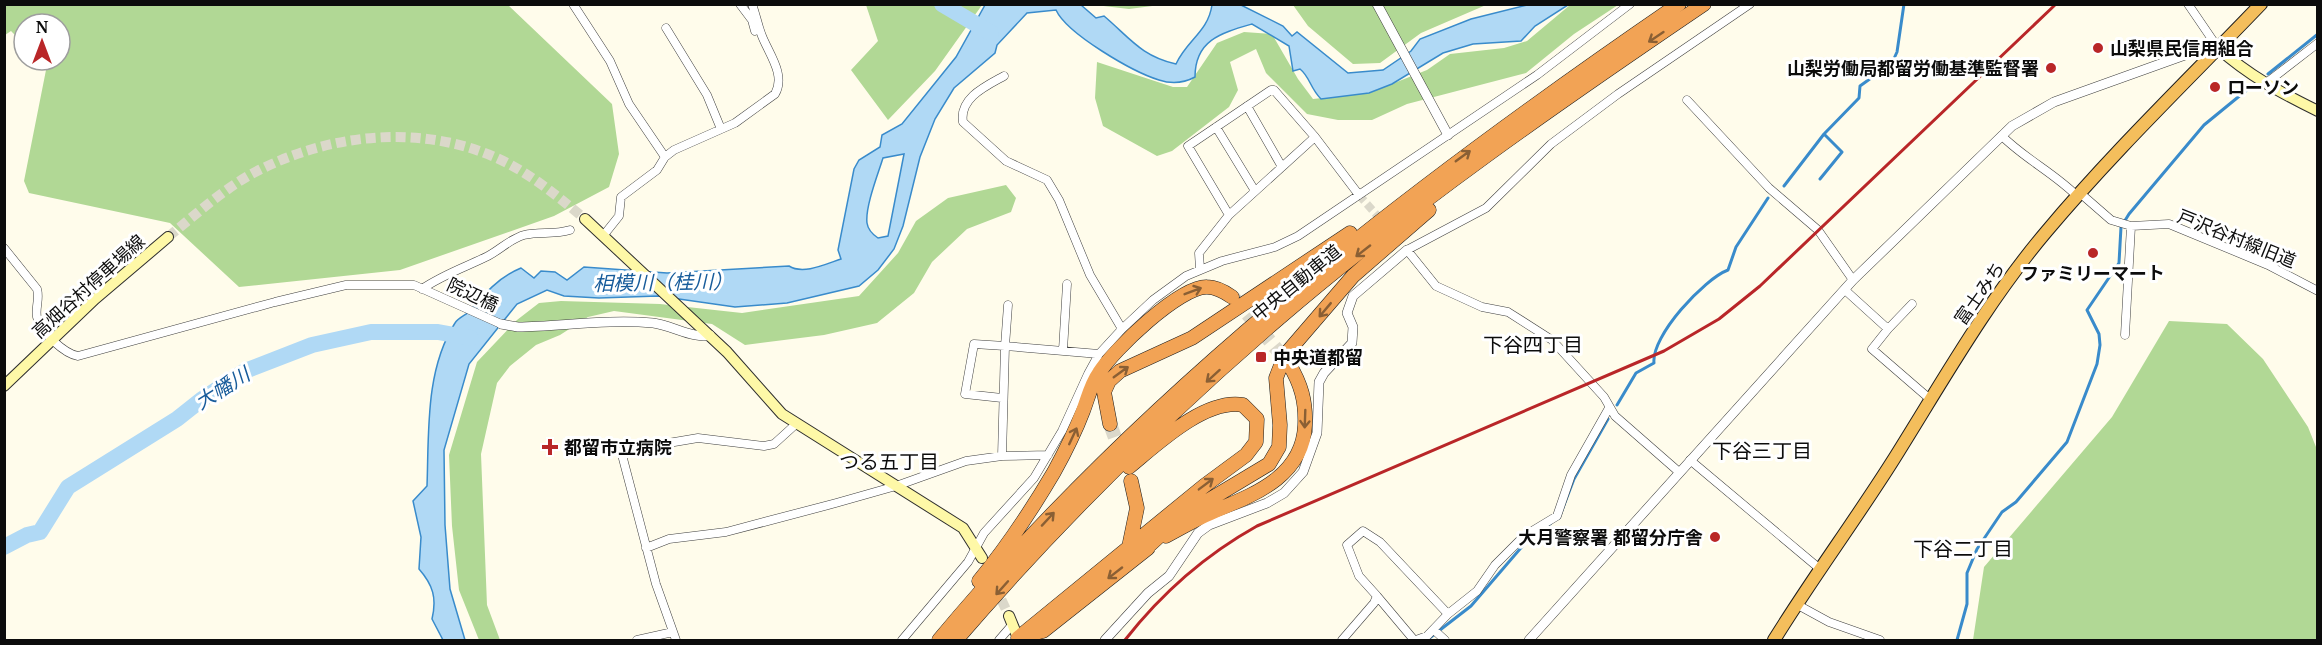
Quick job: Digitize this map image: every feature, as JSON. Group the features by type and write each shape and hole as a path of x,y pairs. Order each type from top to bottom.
{"highway":[{"name":"中央自動車道","path":"937,640 1056,510 1132,434 1270,308 1441,172 1679,4"},
{"name":"中央自動車道","path":"956,640 1027,560 1142,443 1271,325 1449,183 1704,4"},
{"name":"富士みち","path":"1774,640 1931,400 1990,305 2078,194 2261,4"},
{"path":"1013,626 1043,631 1142,552 1179,518 1269,464 1279,447 1280,425 1276,378 1285,355 1353,276 1521,131"},
{"path":"1110,424 1104,392 1109,381 1120,371 1192,338 1441,172"},
{"path":"937,640 1010,543 1036,502 1066,451 1097,375 1109,357 1133,333 1193,290 1207,286 1221,290 1232,297"},
{"path":"1142,552 1201,517 1260,492 1287,470 1302,446 1306,409 1304,393 1289,364"},
{"path":"1013,626 1129,547 1246,455 1256,442 1257,419 1249,409 1235,404 1222,406 1198,416 1164,438 1117,477 1027,560"},
{"path":"1129,547 1137,508 1131,481"}],"main road":[{"path":"2218,48 2242,69 2265,84 2318,111"},
{"path":"585,219 698,323 782,414 963,528 982,558"},
{"name":"高畑谷村停車場線","path":"4,386 95,299 168,237"}],"street":[{"path":"573,4 610,61 629,104 665,157"},
{"path":"740,4 752,20 757,36 764,40"},
{"path":"606,238 619,216 621,197 657,170 665,157 674,150 721,129 769,100 778,87 778,71 764,40 753,4"},
{"path":"1377,4 1448,135"},
{"path":"903,640 968,562 984,533 1034,478 1100,354 1122,329 1153,300 1186,276 1200,269 1275,247 1298,236 1537,75 1630,4"},
{"path":"1105,640 1148,593 1169,576 1198,533 1209,525 1267,503 1284,493 1303,472 1317,433 1319,382 1324,373 1352,343 1354,335 1347,313 1353,296 1407,250 1486,208 1551,144 1618,94 1750,4"},
{"path":"1529,640 1853,280 2012,126 2054,102 2199,50 2218,48 2188,4"},
{"path":"666,28 707,95 721,129"},
{"path":"2265,84 2318,43"},
{"path":"1004,76 970,99 962,110 963,122 1006,161 1047,180 1059,200 1090,275 1122,329"},
{"path":"1229,215 1188,146 1274,90 1315,137 1359,195"},
{"path":"1687,100 1769,188 1818,230 1853,280"},
{"path":"1247,106 1282,167"},
{"path":"1216,127 1255,191"},
{"name":"戸沢谷村線旧道","path":"2002,136 2016,151 2058,177 2111,219 2131,226 2169,224 2304,281 2318,291"},
{"path":"1200,269 1199,253 1229,215 1315,137"},
{"path":"2125,335 2131,226"},
{"path":"422,289 442,275 489,255 521,236 531,233 559,234 570,230"},
{"path":"4,248 37,289 39,303 37,317 53,339"},
{"path":"1407,250 1436,286 1482,307 1508,312 1552,340 1604,397 1609,408 1679,472"},
{"name":"院辺橋","path":"53,339 71,355 78,356 326,288 369,283 405,283 433,292 501,324"},
{"path":"1063,350 1067,284"},
{"path":"1845,290 1888,329"},
{"path":"1912,304 1872,349 1931,400"},
{"path":"1002,456 1002,398 1008,305"},
{"path":"501,324 518,327 644,322 673,326 698,337 710,335"},
{"path":"1002,398 965,394 974,344 1100,354"},
{"path":"1448,614 1380,542 1363,531 1347,545 1359,576 1415,640 1434,630 1448,614 1477,591 1495,565 1524,536 1557,516 1571,475 1609,408"},
{"path":"638,640 675,636 646,548 621,451 698,438 764,446 774,444 796,424"},
{"path":"646,548 669,539 740,529 896,486 966,461 1002,456 1048,455"},
{"path":"1690,460 1820,569"},
{"path":"1342,640 1374,603 1377,596"},
{"path":"1796,604 1829,622 1880,640"},
{"path":"999,640 1013,626"},
{"path":"1434,630 1444,640"}],"green space":[{"path":"5,4 508,5 612,104 619,154 609,187 554,216 400,270 239,287 170,223 29,193 24,181 46,72 72,72 72,12 12,12 12,32 5,35"},
{"path":"866,5 982,5 935,71 888,120 851,70 878,41"},
{"path":"1095,5 1160,5 1129,9"},
{"path":"1293,5 1486,5 1421,33 1380,63 1353,64 1308,26"},
{"path":"1570,5 1618,5 1574,34 1526,73 1407,104 1372,120 1338,120 1307,114 1266,73 1256,49 1230,62 1238,90 1229,107 1172,151 1157,156 1103,126 1095,98 1097,62 1173,87 1187,87 1217,43 1244,32 1272,34 1298,79 1313,99 1369,93 1427,70 1450,54 1504,48 1527,41"},
{"path":"1006,185 1016,198 1011,212 967,229 932,262 914,293 877,323 824,335 745,345 712,324 614,311 588,317 560,335 536,345 510,366 497,383 481,454 487,605 500,640 479,640 459,590 452,526 449,455 477,362 517,320 539,303 561,301 660,304 742,313 859,296 898,253 916,221 948,198"},
{"path":"2169,321 2227,324 2263,359 2308,427 2318,452 2317,640 1973,640 1984,567 2112,417"}],"water":[{"name":"相模川（桂川）","path":"985,5 1081,5 1096,18 1104,16 1145,51 1164,61 1176,64 1202,29 1212,5 1241,5 1283,26 1292,36 1297,32 1348,73 1383,70 1411,51 1420,39 1471,19 1527,5 1568,5 1535,26 1521,41 1473,44 1443,53 1392,84 1369,93 1321,99 1300,69 1293,71 1289,46 1252,24 1212,40 1200,54 1195,77 1182,82 1173,82 1148,76 1118,61 1073,30 1056,10 1027,13 997,45 995,53 954,88 935,119 920,157 903,226 894,249 878,270 859,286 787,303 735,307 658,296 599,298 564,296 547,290 517,304 469,364 444,450 445,525 450,589 465,640 443,640 432,619 433,592 419,569 421,537 413,501 427,486 433,381 445,341 456,321 469,312 499,281 521,268 534,278 541,271 555,272 567,280 584,267 667,273 789,266 808,269 841,259 838,250 854,169 859,160 880,147 882,135 902,124 956,57","holes":["904,154 888,236 878,238 868,228 868,208 883,158"]}],"waterway":[{"path":"942,4 991,33"},
{"path":"1784,186 1824,134 1859,98 1860,86 1892,63 1897,52 1904,4"},
{"path":"2268,74 2318,34"},
{"path":"1957,640 1967,604 1967,573 1977,549 2002,512 2016,502 2067,442 2097,364 2100,345 2099,334 2087,310 2119,263 2121,227 2129,214 2204,125 2248,89"},
{"path":"1820,179 1842,152 1824,134"},
{"path":"1617,405 1636,373 1654,363 1655,352 1661,338 1681,310 1693,296 1718,275 1728,270 1736,247 1768,198"},
{"name":"大幡川","path":"4,547 27,535 40,532 68,487 177,419 245,371 312,345 371,332 438,332 471,338"},
{"path":"1559,518 1574,479 1608,419"},
{"path":"1427,640 1471,606 1526,542 1551,523"}],"tunnel":[{"path":"168,237 227,190 248,176 279,161 344,142 378,138 413,138 446,142 479,151 531,177 585,219"},
{"path":"1359,195 1382,221"},
{"path":"1234,298 1289,364"},
{"path":"1110,424 1122,457"},
{"path":"995,586 1009,616"}],"railway":[{"path":"1125,640 1169,591 1185,577 1238,537 1257,526 1664,351 1719,319 1760,286 2056,4"}],"place":[{"name":"山梨県民信用組合","path":"2098,48"},
{"name":"山梨労働局都留労働基準監督署","path":"2051,68"},
{"name":"ローソン","path":"2215,87"},
{"name":"ファミリーマート","path":"2093,253"},
{"name":"中央道都留","path":"1261,357"},
{"name":"都留市立病院","path":"550,447"},
{"name":"大月警察署 都留分庁舎","path":"1715,537"}],"district":[{"name":"下谷四丁目","path":"1533,344"},
{"name":"下谷三丁目","path":"1762,450"},
{"name":"つる五丁目","path":"889,461"},
{"name":"下谷二丁目","path":"1963,548"}]}
